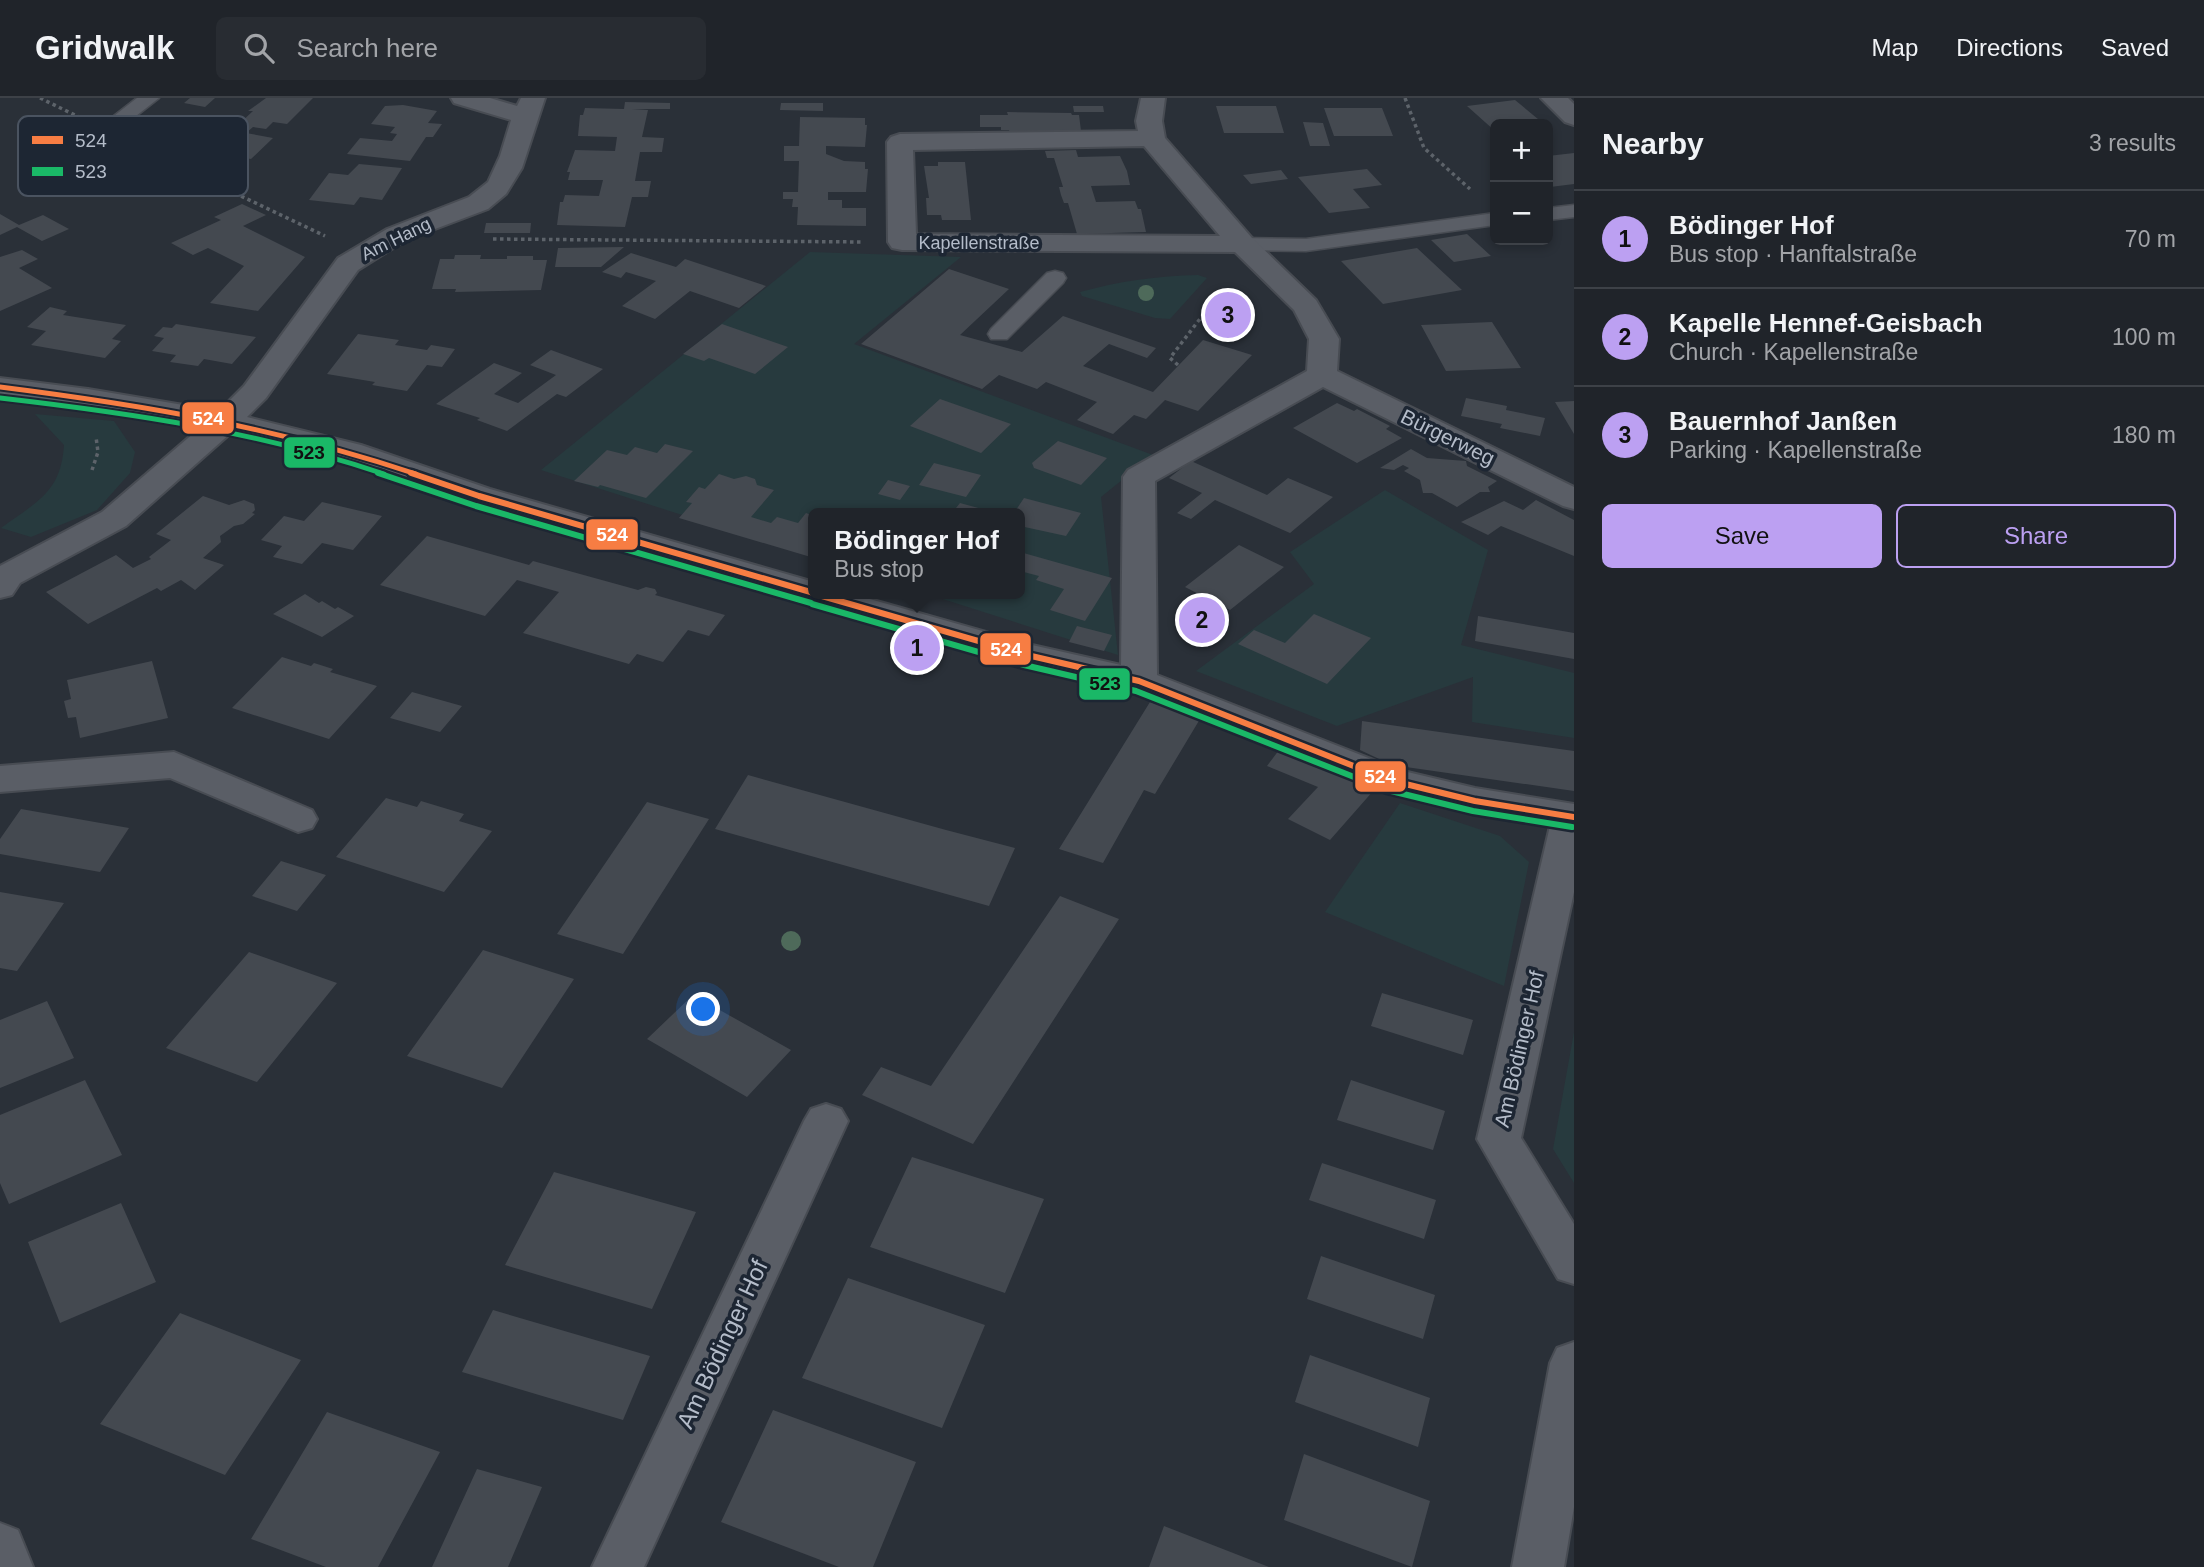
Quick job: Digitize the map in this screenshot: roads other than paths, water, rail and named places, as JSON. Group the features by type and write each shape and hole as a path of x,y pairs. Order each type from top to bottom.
{"street":[{"path":"463,98 528,107"},
{"path":"1139,681 1139,477 1322,374 1324,339 1306,306 1242,244 1164,156 1152,138 1149,121 1153,98"},
{"path":"1553,98 1574,117"},
{"name":"Am Hang","path":"226,421 255,392 348,264 365,251 405,231 467,207 497,189 512,159 528,107"},
{"name":"Kapellenstraße","path":"1152,138 900,142 902,242 1242,244"},
{"name":"Bürgerweg","path":"1322,374 1574,499"},
{"path":"0,387 88,398 226,421 351,452 479,496 808,592"},
{"path":"2,580 114,519 226,421"},
{"path":"831,599 1027,655 1139,681 1389,780 1475,801 1573,817"},
{"path":"0,779 174,765 298,819"},
{"name":"Am Bödinger Hof","path":"1573,817 1499,1139 1574,1265"},
{"name":"Am Bödinger Hof","path":"618,1567 826,1121"},
{"path":"1538,1567 1574,1363"},
{"path":"0,1547 6,1567"}],"lane":[{"path":"123,116 149,98"},
{"path":"1553,213 1574,211"},
{"path":"1242,244 1306,245 1490,220"},
{"path":"999,334 1055,278"}],"place":[{"name":"Bauernhof Janßen","path":"1228,315"},
{"name":"Kapelle Hennef-Geisbach","path":"1202,620"},
{"name":"Bödinger Hof","path":"917,648"}]}
